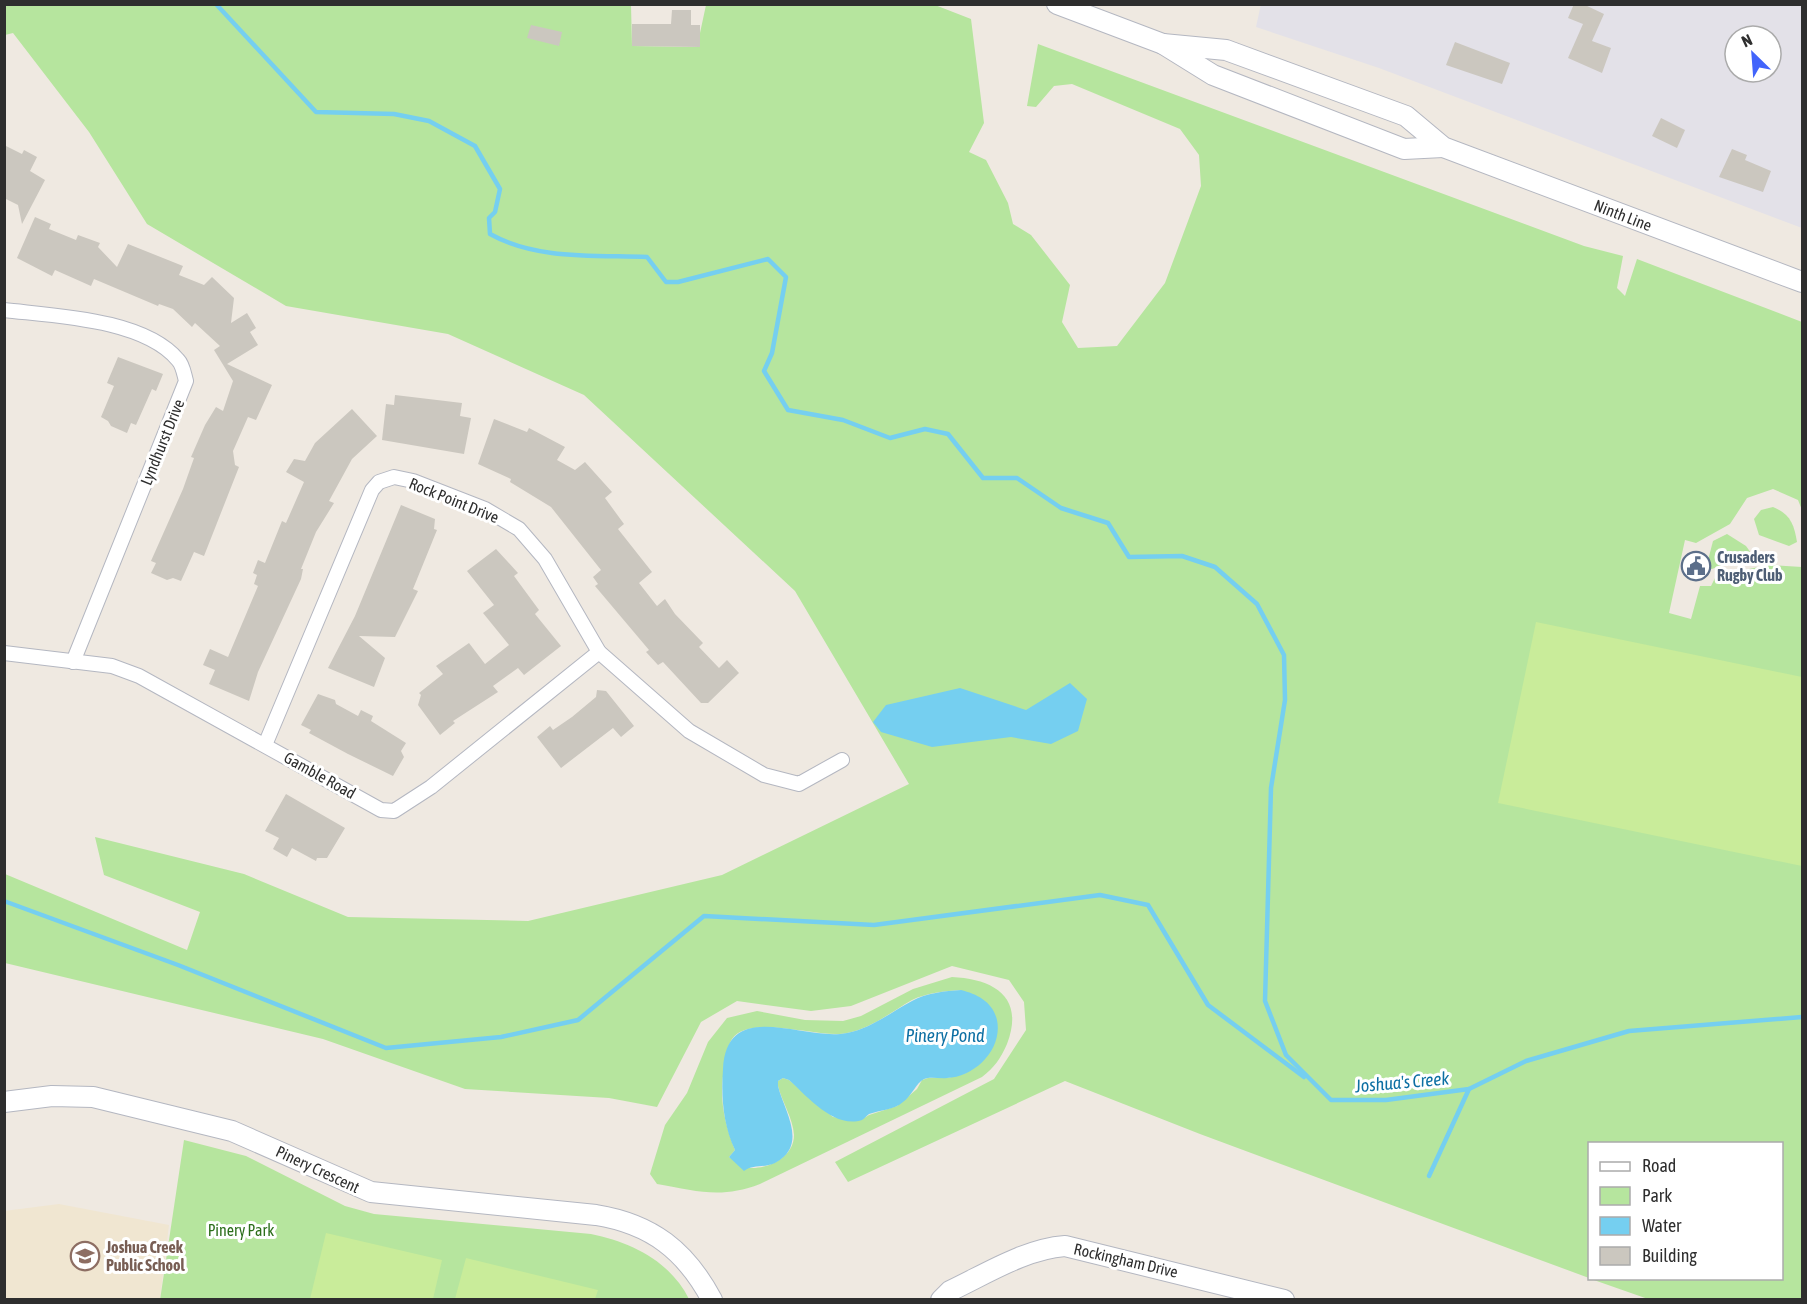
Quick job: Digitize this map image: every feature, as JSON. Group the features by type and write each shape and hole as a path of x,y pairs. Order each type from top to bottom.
{"street":[{"name":"Ninth Line","path":"1057,4 1163,44 1213,75 1404,149 1443,147"},
{"name":"Ninth Line","path":"1163,44 1226,50 1406,116 1443,147 1803,282"},
{"name":"Lyndhurst Drive","path":"4,310 103,322 163,345 180,362 186,381 73,662"},
{"name":"Rock Point Drive","path":"265,744 372,490 379,482 394,477 413,481 485,509 519,529 545,559 599,652 689,731 764,775 799,784 842,760"},
{"name":"Gamble Road","path":"4,653 112,666 139,676 381,810 394,811 431,787 599,652"},
{"name":"Pinery Crescent","path":"4,1102 52,1096 93,1097 232,1131 261,1142 355,1187 371,1192 596,1215 624,1221 655,1235 683,1256 699,1275 712,1299"},
{"name":"Rockingham Drive","path":"941,1299 950,1291 1018,1259 1040,1250 1065,1246 1284,1299"}],"shaded area":[{"path":"1261,4 1802,5 1802,228 1379,68 1256,27"},
{"name":"Joshua Creek Public School","path":"59,1204 169,1225 160,1299 5,1299 4,1211"}],"green space":[{"path":"5,5 631,5 632,46 697,47 706,5 935,5 971,19 984,123 969,152 986,160 1008,203 1013,224 1031,235 1070,285 1062,322 1078,348 1117,346 1165,283 1201,186 1199,155 1180,129 1072,84 1054,86 1036,107 1027,106 1038,44 1584,246 1623,256 1617,288 1625,296 1637,259 1802,322 1802,510 1798,500 1773,489 1747,498 1730,524 1696,543 1685,540 1669,613 1691,619 1700,586 1711,586 1716,576 1768,565 1802,567 1802,1299 1648,1299 1594,1280 1783,1280 1783,1142 1588,1142 1588,1278 1200,1134 1065,1081 848,1182 835,1162 994,1079 1026,1030 1024,1002 1009,980 952,966 851,1006 811,1011 737,1001 701,1022 657,1107 609,1098 465,1089 323,1039 5,963 5,874 187,950 200,912 104,875 95,837 244,874 348,917 528,921 722,875 909,784 795,591 584,395 448,334 286,306 147,224 89,132 13,33 5,35"},
{"path":"1773,507 1784,513 1790,520 1797,542 1789,546 1759,535 1754,519 1761,510"},
{"path":"1727,534 1746,546 1751,553 1712,569 1706,568 1713,541"},
{"path":"1536,622 1802,677 1802,866 1498,803"},
{"path":"952,977 981,982 1002,994 1009,1003 1012,1028 1002,1054 986,1074 746,1189 709,1192 657,1184 650,1174 665,1125 687,1093 708,1042 727,1018 757,1011 805,1020 843,1021 861,1016 913,989","holes":["961,990 966,1073 948,1078 922,1080 917,1089 897,1106 861,1120 833,1117 789,1080 783,1078 778,1081 778,1086 793,1129 793,1143 790,1150 772,1164 757,1168 750,1168 729,1157 735,1150 723,1108 723,1076 732,1039 741,1032 753,1028 769,1027 820,1033 847,1033 873,1024 917,998"]},
{"name":"Pinery Park","path":"184,1140 246,1156 345,1206 374,1214 591,1234 621,1242 648,1255 660,1264 681,1286 689,1299 160,1300"},
{"path":"326,1233 442,1260 433,1299 310,1299"},
{"path":"466,1258 598,1290 595,1299 455,1299"}],"water":[{"path":"1070,683 1087,699 1078,731 1051,744 1011,737 932,747 881,732 873,722 886,705 960,688 1026,710"},
{"name":"Pinery Pond","path":"961,990 984,1000 992,1008 997,1020 996,1041 985,1060 977,1067 957,1076 924,1079 899,1105 852,1122 831,1116 789,1080 783,1078 778,1081 778,1086 792,1127 791,1147 785,1156 775,1163 744,1171 729,1157 735,1150 724,1110 723,1069 728,1047 738,1034 753,1028 770,1027 829,1034 847,1033 873,1024 923,996"}],"building":[{"path":"1574,4 1583,4 1604,14 1592,41 1611,48 1602,73 1568,58 1583,24 1568,18"},
{"path":"672,10 691,10 691,25 700,25 700,47 632,46 632,24 671,24"},
{"path":"531,25 562,32 559,46 527,38"},
{"path":"1455,42 1510,63 1502,84 1446,65"},
{"path":"1661,118 1685,130 1677,148 1652,136"},
{"path":"4,145 22,154 24,150 37,157 30,171 45,180 22,224 18,205 4,198"},
{"path":"1732,149 1747,155 1745,160 1771,171 1763,192 1719,177"},
{"path":"35,217 51,224 49,229 76,240 78,235 100,243 98,247 117,267 128,244 183,266 179,275 204,285 212,277 234,298 231,323 247,313 256,328 250,332 258,345 227,364 272,385 256,420 248,417 233,451 235,465 239,467 204,556 194,552 181,581 173,578 167,580 151,573 156,563 151,561 183,489 194,458 191,457 205,425 216,407 223,411 233,381 214,350 220,346 195,323 192,327 173,309 159,304 158,306 94,279 91,286 55,270 52,276 17,258"},
{"path":"118,357 163,374 156,391 152,389 136,425 131,423 127,433 111,426 101,417 114,386 107,383"},
{"path":"395,395 462,403 460,416 471,418 464,454 382,440 386,404 394,405"},
{"path":"352,409 377,436 352,459 329,501 334,503 316,532 301,569 303,569 301,579 258,672 249,701 209,684 215,670 203,665 210,649 228,657 258,586 254,584 257,575 253,573 258,560 265,563 282,521 286,523 304,482 286,472 294,459 305,461 315,443"},
{"path":"494,419 527,432 529,428 565,447 557,460 575,470 585,462 612,492 605,498 624,524 618,529 652,572 639,583 657,606 665,599 675,614 703,643 699,647 719,668 727,660 739,673 708,703 701,703 663,662 658,665 646,652 649,650 595,586 598,584 593,577 601,570 551,507 510,482 511,479 478,464"},
{"path":"401,505 435,519 434,529 437,530 413,589 418,591 395,637 359,636 385,658 374,687 328,668 355,616"},
{"path":"496,549 518,573 514,576 539,610 535,614 561,646 524,675 518,668 493,686 498,692 453,721 455,723 440,735 418,705 421,695 419,693 443,674 436,666 469,643 485,664 509,645 483,613 494,605 467,571"},
{"path":"597,690 606,691 634,726 621,737 613,728 561,768 537,737 550,726 553,730 572,717 596,697"},
{"path":"318,694 335,700 336,704 358,716 361,710 373,716 371,721 406,743 401,751 404,757 393,776 309,733 311,730 301,725"},
{"path":"286,794 345,828 327,858 317,858 316,861 292,848 287,857 273,849 279,838 265,831"}],"waterway":[{"name":"Joshua's Creek","path":"216,4 316,112 394,114 429,121 475,146 500,189 495,212 489,218 490,234 508,242 547,252 587,256 647,257 666,282 678,282 768,259 786,277 772,353 764,371 788,410 843,420 890,438 925,429 948,434 983,478 1017,478 1061,508 1108,523 1129,557 1182,556 1215,567 1257,604 1284,655 1285,700 1271,788 1265,1001 1286,1055 1331,1100 1386,1100 1469,1089 1526,1061 1629,1031 1802,1017"},
{"path":"4,901 178,965 386,1048 501,1037 578,1020 704,916 874,925 1100,895 1148,905 1208,1005 1304,1077"},
{"path":"1429,1176 1469,1089"}],"place":[{"name":"Crusaders Rugby Club","path":"1696,566"},
{"name":"Joshua Creek Public School","path":"85,1256"}]}
